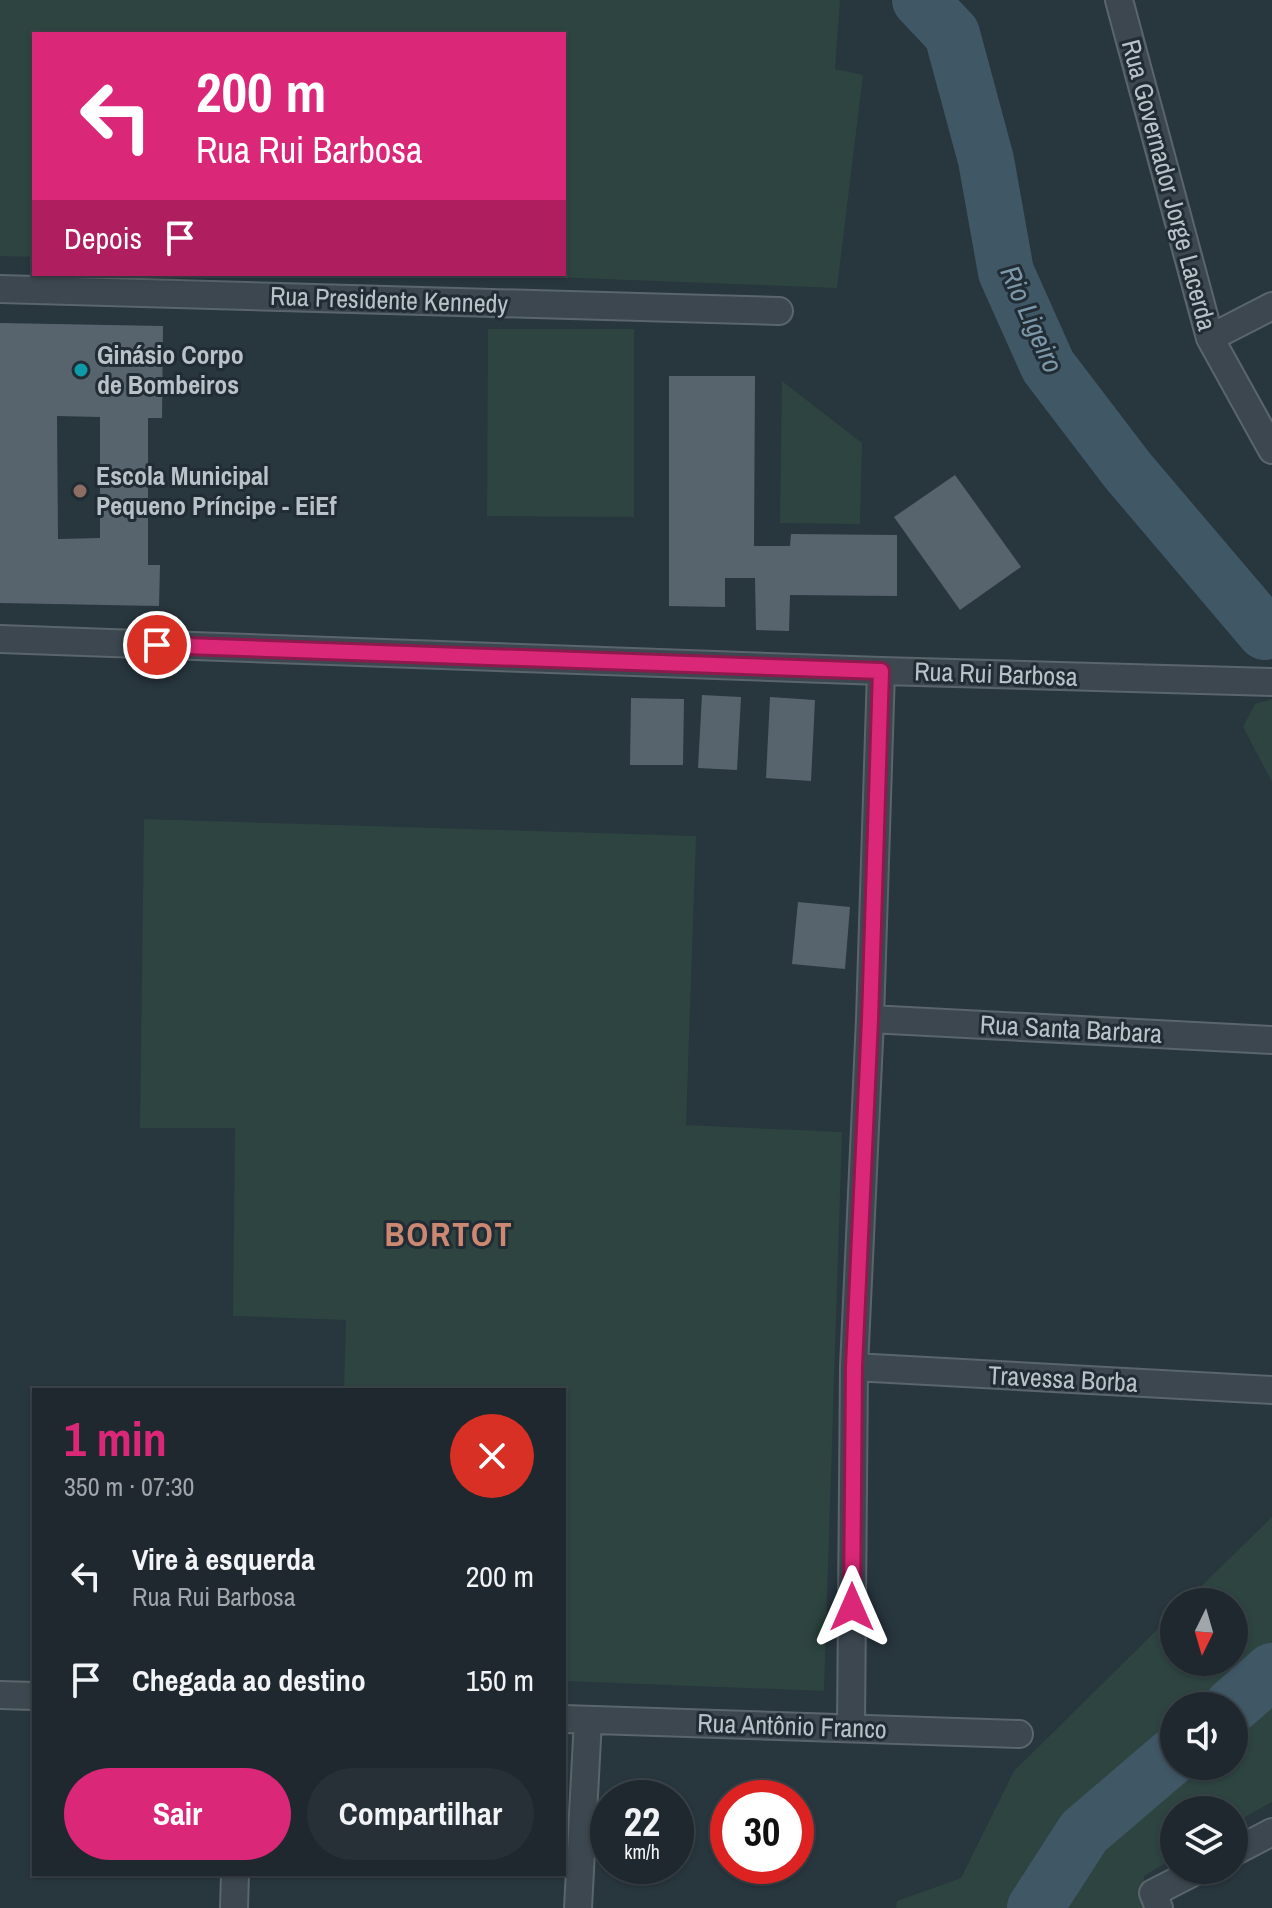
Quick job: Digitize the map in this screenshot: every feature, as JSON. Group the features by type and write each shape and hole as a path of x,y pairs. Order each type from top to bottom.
{"street":[{"name":"Rua Governador Jorge Lacerda","path":"1119,0 1210,338 1272,450"},
{"name":"Rua Presidente Kennedy","path":"0,289 779,311"},
{"path":"1210,338 1272,306"},
{"name":"Rua Rui Barbosa","path":"0,639 1272,682"},
{"path":"851,1727 854,1367 870,1019 881,671"},
{"name":"Rua Santa Barbara","path":"870,1019 1272,1040"},
{"name":"Travessa Borba","path":"854,1367 1272,1390"},
{"path":"0,1695 32,1696"},
{"path":"576,1719 578,1908"},
{"name":"Rua Antônio Franco","path":"576,1719 1019,1734"},
{"path":"1248,1845 1272,1832"},
{"path":"234,1908 235,1876"},
{"path":"1159,1908 1153,1893 1171,1884"}],"green space":[{"path":"0,0 840,0 835,69 863,75 837,288 530,276 566,276 566,32 32,32 32,257 0,256"},
{"path":"488,329 634,329 634,517 487,516"},
{"path":"782,381 862,443 860,524 780,523"},
{"path":"1272,699 1272,782 1243,727 1255,704"},
{"path":"144,819 696,836 686,1125 842,1132 824,1691 566,1681 566,1388 344,1388 346,1320 233,1316 235,1128 140,1128"},
{"path":"1272,1517 1272,1802 1248,1815 1248,1796 1160,1796 1160,1866 1144,1876 1145,1908 896,1908 897,1901 961,1878 1014,1771 1160,1627 1160,1676 1248,1676 1248,1588 1199,1588"}],"building":[{"name":"Escola Municipal Pequeno Príncipe - EiEf","path":"0,323 163,326 162,418 148,418 148,565 160,565 159,606 0,603","holes":["57,416 100,417 100,538 58,539"]},
{"path":"669,376 755,376 754,546 790,546 791,534 897,535 897,596 790,595 789,631 756,630 755,578 725,578 725,607 669,606"},
{"path":"955,475 1021,567 960,610 894,517"},
{"path":"702,695 741,697 737,770 698,768"},
{"path":"770,697 815,700 811,781 766,778"},
{"path":"631,698 684,699 683,765 630,765"},
{"path":"798,902 850,907 845,969 792,964"}],"waterway":[{"name":"Rio Ligeiro","path":"920,0 952,34 986,160 1006,272 1048,366 1128,471 1265,632"},
{"name":"Rio Ligeiro","path":"1248,1692 1272,1671"},
{"name":"Rio Ligeiro","path":"1035,1908 1084,1832 1160,1767"}],"place":[{"name":"Ginásio Corpo de Bombeiros","path":"81,370"},
{"name":"Escola Municipal Pequeno Príncipe - EiEf","path":"80,491"}],"district":[{"name":"BORTOT","path":"449,1234"}],"route":[{"path":"157,645 881,671 870,1019 854,1367 852,1607"}]}
